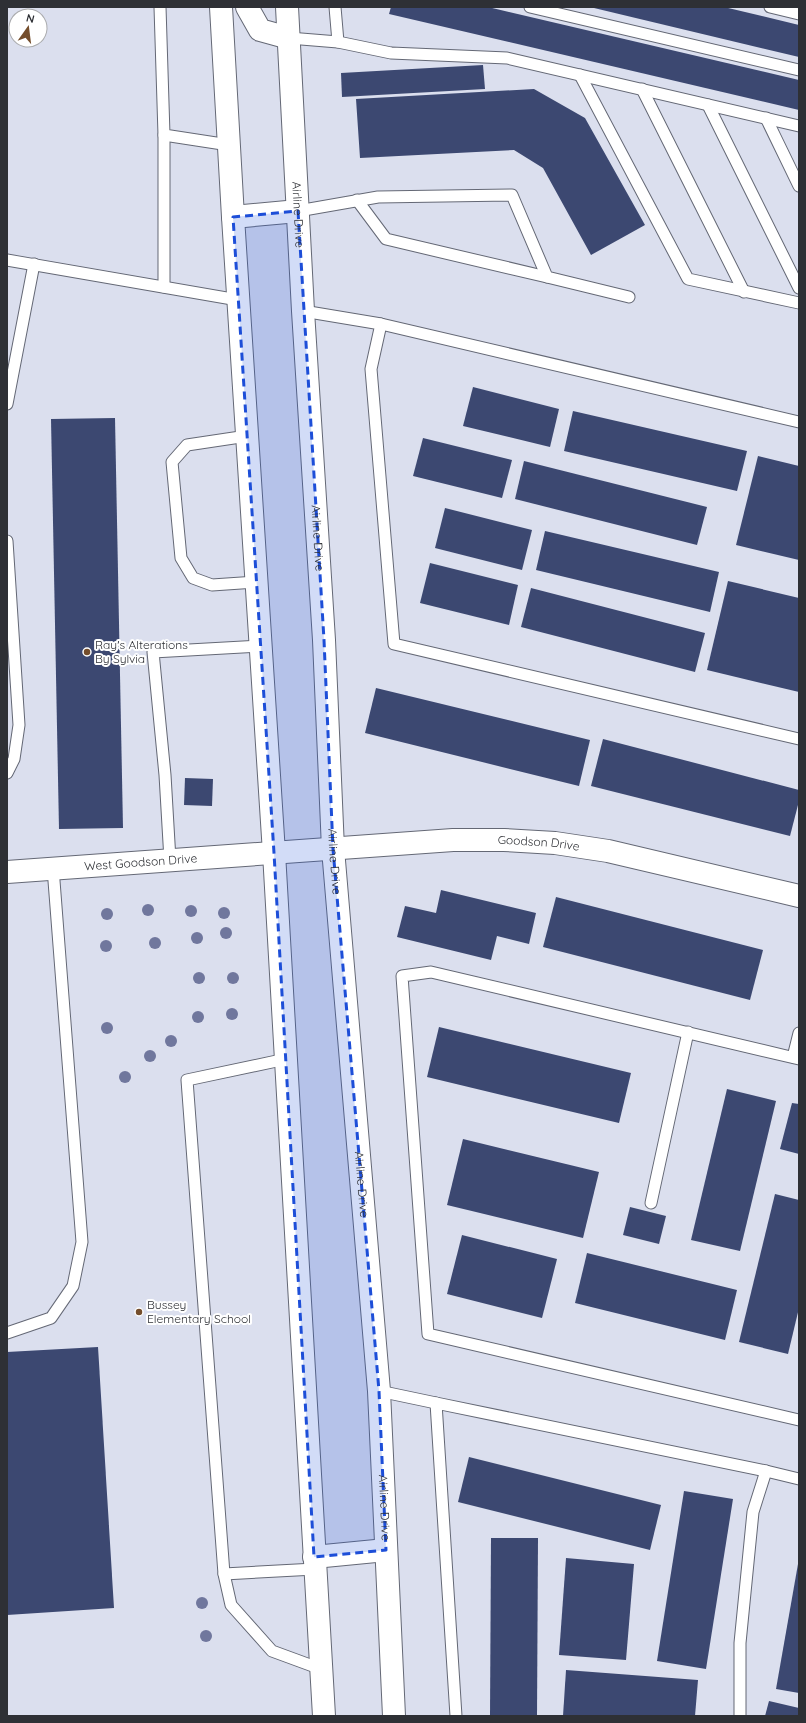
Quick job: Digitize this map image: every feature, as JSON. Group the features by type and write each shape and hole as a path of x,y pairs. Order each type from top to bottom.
{"main road":[{"path":"221,7 238,300 274,853 324,1716"},
{"path":"247,7 260,30 289,38"},
{"name":"Airline Drive","path":"287,7 303,311 324,640 333,849 378,1391 394,1716"},
{"path":"233,217 298,211"},
{"name":"Goodson Drive","path":"274,853 453,840 504,840 555,843 608,851 799,896"},
{"name":"West Goodson Drive","path":"7,872 274,853"},
{"path":"314,1563 386,1550"}],"lane":[{"path":"160,7 164,135 164,287"},
{"path":"334,7 338,42"},
{"path":"530,7 799,70"},
{"path":"770,7 799,14"},
{"path":"289,38 338,42 391,53 507,58 799,126"},
{"path":"580,75 688,279 799,303"},
{"path":"642,89 744,292"},
{"path":"708,105 799,288"},
{"path":"766,118 799,186"},
{"path":"164,135 229,145"},
{"path":"298,211 378,197 512,195 547,278"},
{"path":"357,200 386,239 629,297"},
{"path":"7,260 238,300"},
{"path":"7,404 34,264"},
{"path":"303,311 381,324 799,422"},
{"path":"381,324 371,369 394,644 799,739"},
{"path":"247,436 187,445 172,462 181,558 193,578 212,586 257,582"},
{"path":"7,541 18,725 14,759 7,773"},
{"path":"170,860 165,775 152,652 261,646"},
{"path":"7,1332 51,1318 73,1286 82,1242 53,868"},
{"path":"799,1033 796,1058 431,972 402,976 428,1334 799,1420"},
{"path":"651,1203 688,1032"},
{"path":"286,1059 187,1080 224,1574 231,1605 272,1651 321,1670"},
{"path":"378,1391 799,1479"},
{"path":"436,1403 456,1716"},
{"path":"740,1716 740,1643 753,1512 766,1471"},
{"path":"224,1574 314,1563"}],"highlighted area":[{"path":"298,211 324,640 333,849 379,1391 386,1550 314,1557 274,853 233,217"}],"building":[{"path":"391,7 488,7 799,80 799,110 389,14"},
{"path":"724,7 799,25 799,57 594,8"},
{"path":"483,65 485,89 342,97 341,73"},
{"path":"534,89 585,118 645,225 591,255 543,168 514,150 360,158 356,99"},
{"path":"473,387 559,409 550,447 463,426"},
{"path":"573,411 747,451 737,491 564,451"},
{"path":"115,418 123,828 59,829 51,419"},
{"path":"423,438 512,460 502,498 413,476"},
{"path":"758,456 799,466 799,560 736,545"},
{"path":"524,461 707,507 697,545 515,499"},
{"path":"445,508 532,530 522,570 435,548"},
{"path":"545,531 719,572 710,612 536,570"},
{"path":"430,563 518,585 509,625 420,603"},
{"path":"728,581 799,598 799,692 707,670"},
{"path":"531,588 705,633 695,672 521,627"},
{"path":"376,688 590,740 579,786 365,733"},
{"path":"603,739 799,790 799,801 790,836 591,786"},
{"path":"185,778 213,779 212,806 184,805"},
{"path":"441,890 536,913 529,944 497,936 491,960 397,937 405,906 436,913"},
{"path":"556,897 763,950 750,1000 543,947"},
{"path":"439,1027 631,1073 619,1123 427,1077"},
{"path":"727,1089 776,1101 740,1251 691,1240"},
{"path":"792,1103 799,1104 799,1154 780,1149"},
{"path":"463,1139 599,1172 583,1238 447,1205"},
{"path":"775,1194 799,1200 799,1308 788,1354 739,1342"},
{"path":"630,1207 666,1216 659,1244 623,1235"},
{"path":"462,1235 557,1259 542,1318 447,1294"},
{"path":"587,1253 737,1290 725,1340 575,1303"},
{"path":"98,1347 114,1608 7,1615 7,1352"},
{"path":"469,1457 661,1505 650,1550 458,1502"},
{"path":"684,1491 733,1499 706,1669 657,1661"},
{"path":"491,1538 538,1538 537,1716 490,1716"},
{"path":"566,1558 634,1564 626,1660 559,1655"},
{"path":"799,1564 799,1693 776,1689"},
{"path":"566,1670 698,1680 695,1716 563,1716"},
{"path":"769,1701 799,1708 799,1716 765,1716"}],"place":[{"name":"Ray's Alterations By Sylvia","path":"87,652"},
{"name":"Bussey Elementary School","path":"139,1312"}]}
